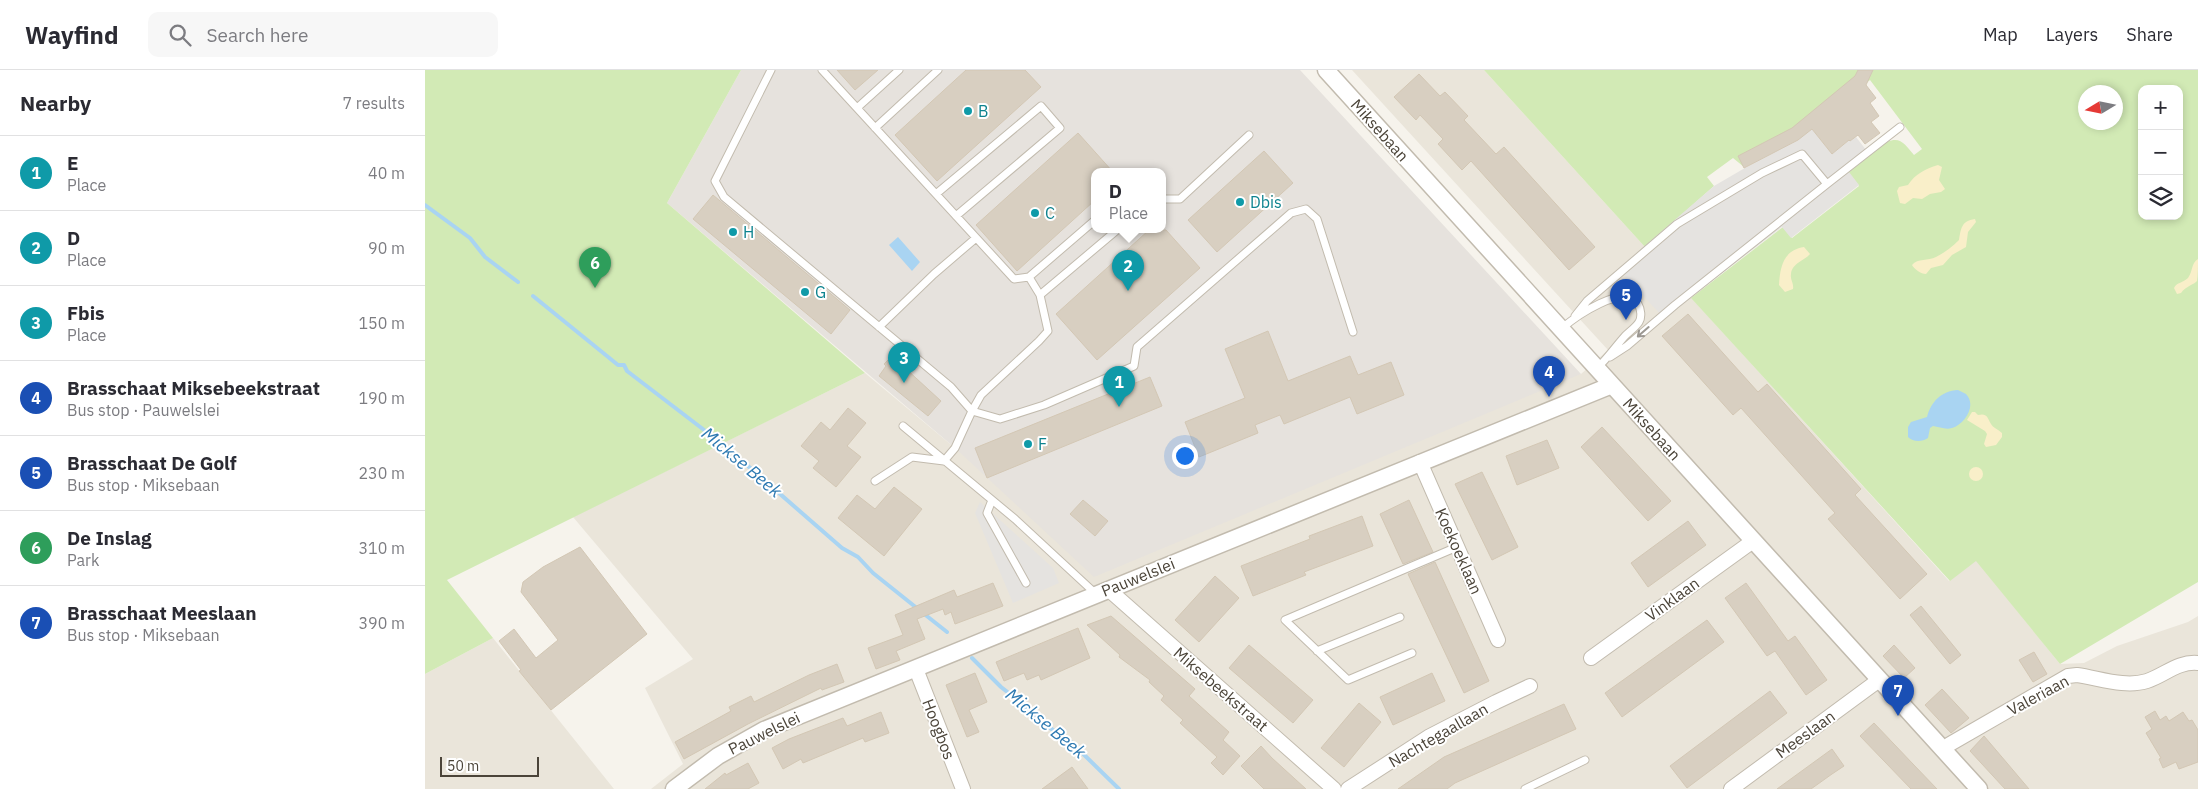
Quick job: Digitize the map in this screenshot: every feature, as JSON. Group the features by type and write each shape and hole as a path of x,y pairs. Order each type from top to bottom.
{"street":[{"name":"Miksebaan","path":"1326,70 1979,789"},
{"name":"Pauwelslei","path":"674,789 718,756 764,730 1612,385"},
{"name":"Koekoeklaan","path":"1420,462 1498,640"},
{"name":"Vinklaan","path":"1591,658 1753,541"},
{"name":"Miksebeekstraat","path":"1102,592 1334,789"},
{"name":"Valeriaan","path":"1944,750 1950,744 2068,676 2077,675 2131,684 2147,681 2184,664 2198,663"},
{"name":"Hoogbos","path":"916,669 963,789"},
{"name":"Meeslaan","path":"1731,789 1879,680"},
{"name":"Nachtegaallaan","path":"1348,789 1430,736 1530,686"}],"lane":[{"path":"771,70 715,181 725,197 951,387 972,411 1000,419 1044,405 1134,366 1137,348 1291,213 1306,209 1317,220 1353,332"},
{"path":"822,70 1014,279 1029,277 1091,224"},
{"path":"857,108 899,70"},
{"path":"875,128 938,70"},
{"path":"936,194 1041,106 1060,128 956,216"},
{"path":"1610,356 1627,346 1675,305 1900,127"},
{"path":"1166,199 1180,199 1249,135"},
{"path":"1561,329 1587,301 1677,224 1762,173 1801,154 1827,184"},
{"path":"1040,295 1113,233"},
{"path":"879,327 934,274 976,238"},
{"path":"944,461 955,448 981,395 1039,341 1047,331 1040,295 1029,277"},
{"path":"1575,316 1619,295 1630,296 1637,302 1641,310 1639,321 1610,356 1597,368"},
{"path":"903,426 1102,592"},
{"path":"875,481 912,457 944,461"},
{"path":"992,500 987,512 1026,583"},
{"path":"1412,653 1348,680 1285,620 1457,547"},
{"path":"1317,651 1400,617"},
{"path":"1525,789 1585,760"}],"shaded area":[{"path":"741,70 1300,70 1581,374 1094,577 955,448 667,203"},
{"path":"1352,70 1484,70 1949,581 1976,560 2060,664 2084,663 2117,646 2188,622 2198,616 2198,789 651,789 683,764 645,688 693,659 573,517 865,373 955,448 1581,374 1608,350"},
{"path":"1812,129 1832,154 1849,140 1856,137 1870,155 1849,172 1859,185 1791,238 1782,227 1664,318 1618,269 1714,186"},
{"path":"980,502 1053,568 1059,583 1013,603 975,513"},
{"path":"493,638 614,789 425,789 425,674"}],"green space":[{"path":"425,70 741,70 667,203 865,373 447,580 493,638 425,674"},
{"path":"1484,70 2198,70 2198,582 2060,664 1976,561 1950,581 1691,298 1783,227 1792,238 1859,186 1848,172 1887,142 1892,140 1899,141 1914,155 1922,149 1870,80 1797,138 1744,167 1733,158 1707,177 1714,186 1645,247"}],"sand":[{"path":"1938,165 1942,167 1939,180 1945,189 1922,199 1913,198 1905,204 1900,203 1897,191 1899,187 1908,185 1921,172"},
{"path":"1975,219 1976,222 1968,232 1966,247 1952,255 1943,265 1931,268 1926,274 1913,267 1912,265 1917,261 1933,258 1948,250 1959,240 1964,224"},
{"path":"1804,247 1810,254 1792,270 1793,289 1785,292 1779,285 1780,272 1784,261 1791,252"},
{"path":"2198,259 2197,281 2177,294 2174,288 2188,278 2194,263"},
{"path":"1972,412 1978,415 1985,415 1992,425 2002,433 2002,437 1996,445 1986,447 1984,444 1987,434 1985,431 1967,420"},
{"path":"1973,467 1979,467 1983,474 1979,481 1973,481 1969,477 1969,471"}],"water":[{"path":"898,237 920,262 912,271 889,245"},
{"path":"1958,390 1966,394 1970,403 1968,414 1961,423 1950,429 1933,426 1930,428 1928,438 1923,440 1915,441 1908,437 1908,427 1911,422 1927,417 1934,402 1942,395"}],"building":[{"path":"837,70 878,70 855,90"},
{"name":"B","path":"966,70 1025,70 1041,87 937,181 895,135"},
{"path":"1858,70 1873,70 1866,85 1876,98 1870,103 1879,116 1871,122 1880,133 1865,144 1858,135 1832,154 1812,129 1798,140 1744,168 1738,156 1792,128 1855,76"},
{"path":"1419,74 1440,96 1445,92 1468,116 1464,120 1496,154 1504,147 1595,247 1569,270 1471,161 1462,170 1438,144 1443,139 1420,115 1416,120 1394,97"},
{"name":"C","path":"1078,133 1109,168 1091,168 1091,204 1017,271 976,225"},
{"name":"Dbis","path":"1264,151 1293,183 1217,252 1188,220"},
{"path":"713,195 850,310 831,334 693,219"},
{"path":"1166,230 1200,268 1097,360 1056,314 1146,233 1166,233"},
{"path":"1688,314 1758,392 1767,384 1861,489 1855,495 1927,574 1900,599 1828,519 1835,513 1741,408 1733,415 1662,336"},
{"path":"1268,331 1288,381 1350,356 1358,375 1391,362 1404,395 1357,414 1350,397 1284,424 1280,415 1255,425 1258,433 1199,457 1185,422 1245,398 1225,349"},
{"path":"892,356 941,401 928,416 879,376 886,366 884,364"},
{"path":"1150,377 1162,406 987,478 975,448"},
{"path":"848,408 866,423 847,446 861,457 836,487 813,468 819,461 801,446 821,422 830,430"},
{"path":"1602,427 1671,501 1648,521 1581,447"},
{"path":"1547,440 1559,468 1517,485 1506,456"},
{"path":"1482,472 1518,547 1492,560 1455,484"},
{"path":"894,487 922,509 884,556 838,518 857,495 875,509"},
{"path":"1083,500 1108,521 1095,536 1070,514"},
{"path":"1409,500 1433,552 1403,564 1380,514"},
{"path":"1362,516 1373,546 1304,572 1306,575 1253,596 1241,566 1310,539 1309,536"},
{"path":"1688,521 1706,545 1648,587 1631,563"},
{"path":"580,547 647,634 551,710 519,671 521,670 499,641 514,629 536,658 558,640 521,592 523,582 543,567"},
{"path":"1435,562 1489,681 1464,693 1408,574"},
{"path":"1215,576 1239,598 1199,642 1175,620"},
{"path":"993,583 1003,606 955,624 951,612 945,615 943,609 917,619 925,639 896,651 900,660 876,669 868,648 903,635 895,615 954,590 957,597"},
{"path":"1746,583 1788,641 1795,636 1827,680 1806,695 1775,651 1767,656 1725,598"},
{"path":"1921,606 1961,655 1950,664 1910,615"},
{"path":"1111,616 1195,689 1189,696 1229,732 1223,740 1240,756 1223,775 1211,763 1217,757 1180,723 1183,720 1161,700 1164,696 1149,682 1150,680 1119,657 1120,655 1087,625"},
{"path":"1707,620 1724,642 1622,717 1605,693"},
{"path":"1078,628 1090,658 1041,680 1039,675 1027,680 1024,673 1004,681 996,662"},
{"path":"1249,645 1313,700 1293,723 1229,668"},
{"path":"1894,645 1915,668 1904,678 1883,656"},
{"path":"2034,652 2047,674 2033,682 2019,660"},
{"path":"837,664 844,682 822,690 821,688 748,724 684,759 675,742 731,711 729,707 751,696 754,702 809,675"},
{"path":"975,673 987,702 969,710 979,732 967,737 946,685"},
{"path":"1432,673 1445,701 1393,725 1380,697"},
{"path":"1942,689 1969,718 1951,733 1925,705"},
{"path":"1770,691 1787,713 1687,788 1670,766"},
{"path":"1359,703 1381,722 1344,767 1321,748"},
{"path":"1564,704 1576,729 1455,783 1447,789 1398,789 1444,757"},
{"path":"2155,711 2160,720 2166,716 2169,721 2183,712 2189,721 2192,720 2198,730 2198,762 2179,769 2176,762 2163,768 2159,759 2161,758 2146,733 2152,729 2145,717"},
{"path":"881,712 889,733 865,742 863,738 803,763 801,759 783,769 772,748 789,739 843,718 847,726"},
{"path":"1874,723 1937,789 1911,789 1860,736"},
{"path":"1984,736 2029,789 2005,789 1970,751"},
{"path":"1261,746 1306,789 1264,789 1241,766"},
{"path":"1832,749 1844,766 1811,789 1777,789"},
{"path":"748,763 759,783 748,789 705,789 725,773 726,775"},
{"path":"1072,767 1088,789 1042,789 1061,775"}],"waterway":[{"name":"Mickse Beek","path":"425,205 470,238 485,257 518,282"},
{"name":"Mickse Beek","path":"533,296 618,365 624,365 627,371 725,446 842,548 858,557 873,573 918,609"},
{"name":"Mickse Beek","path":"923,613 947,632"},
{"name":"Mickse Beek","path":"972,658 1001,687 1020,702 1032,716 1071,742 1119,789"}],"place":[{"name":"B","path":"968,111"},
{"name":"Dbis","path":"1240,202"},
{"name":"C","path":"1035,213"},
{"name":"H","path":"733,232"},
{"name":"De Inslag","path":"595,288"},
{"name":"D","path":"1128,291"},
{"name":"G","path":"805,292"},
{"name":"Brasschaat De Golf","path":"1626,320"},
{"name":"Fbis","path":"904,383"},
{"name":"Brasschaat Miksebeekstraat","path":"1549,397"},
{"name":"E","path":"1119,407"},
{"name":"F","path":"1028,444"},
{"name":"Brasschaat Meeslaan","path":"1898,716"}]}
